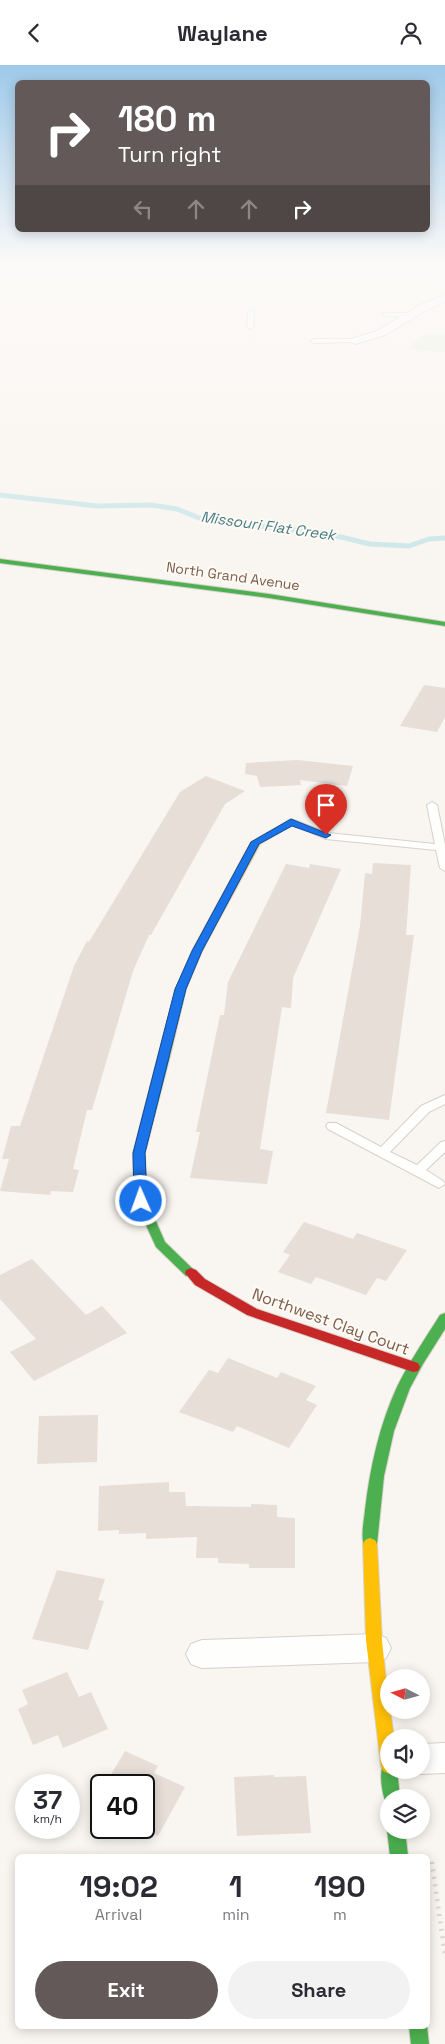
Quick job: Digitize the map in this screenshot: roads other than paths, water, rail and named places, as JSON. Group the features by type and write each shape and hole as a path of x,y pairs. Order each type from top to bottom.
{"street":[{"name":"North Grand Avenue","path":"0,561 259,594 445,624"},
{"name":"Northwest Clay Court","path":"291,822 256,842 197,951 181,989 139,1153 141,1201 160,1244 200,1283 252,1312 413,1367"},
{"path":"384,1729 375,1648 371,1579 372,1499 387,1430 413,1367 445,1318"},
{"path":"202,1654 375,1648"},
{"path":"430,1759 445,1758"},
{"path":"397,1839 399,1854"},
{"path":"418,2029 420,2044"}],"lane":[{"path":"432,805 445,867"},
{"path":"291,822 326,835 364,841 440,847"},
{"path":"383,1152 425,1109 445,1099"},
{"path":"332,1126 439,1184"},
{"path":"418,1171 445,1145"}],"waterway":[{"name":"Missouri Flat Creek","path":"0,495 97,506 151,505 177,509 204,520 324,533 370,544 409,546 429,539 445,538"}]}
